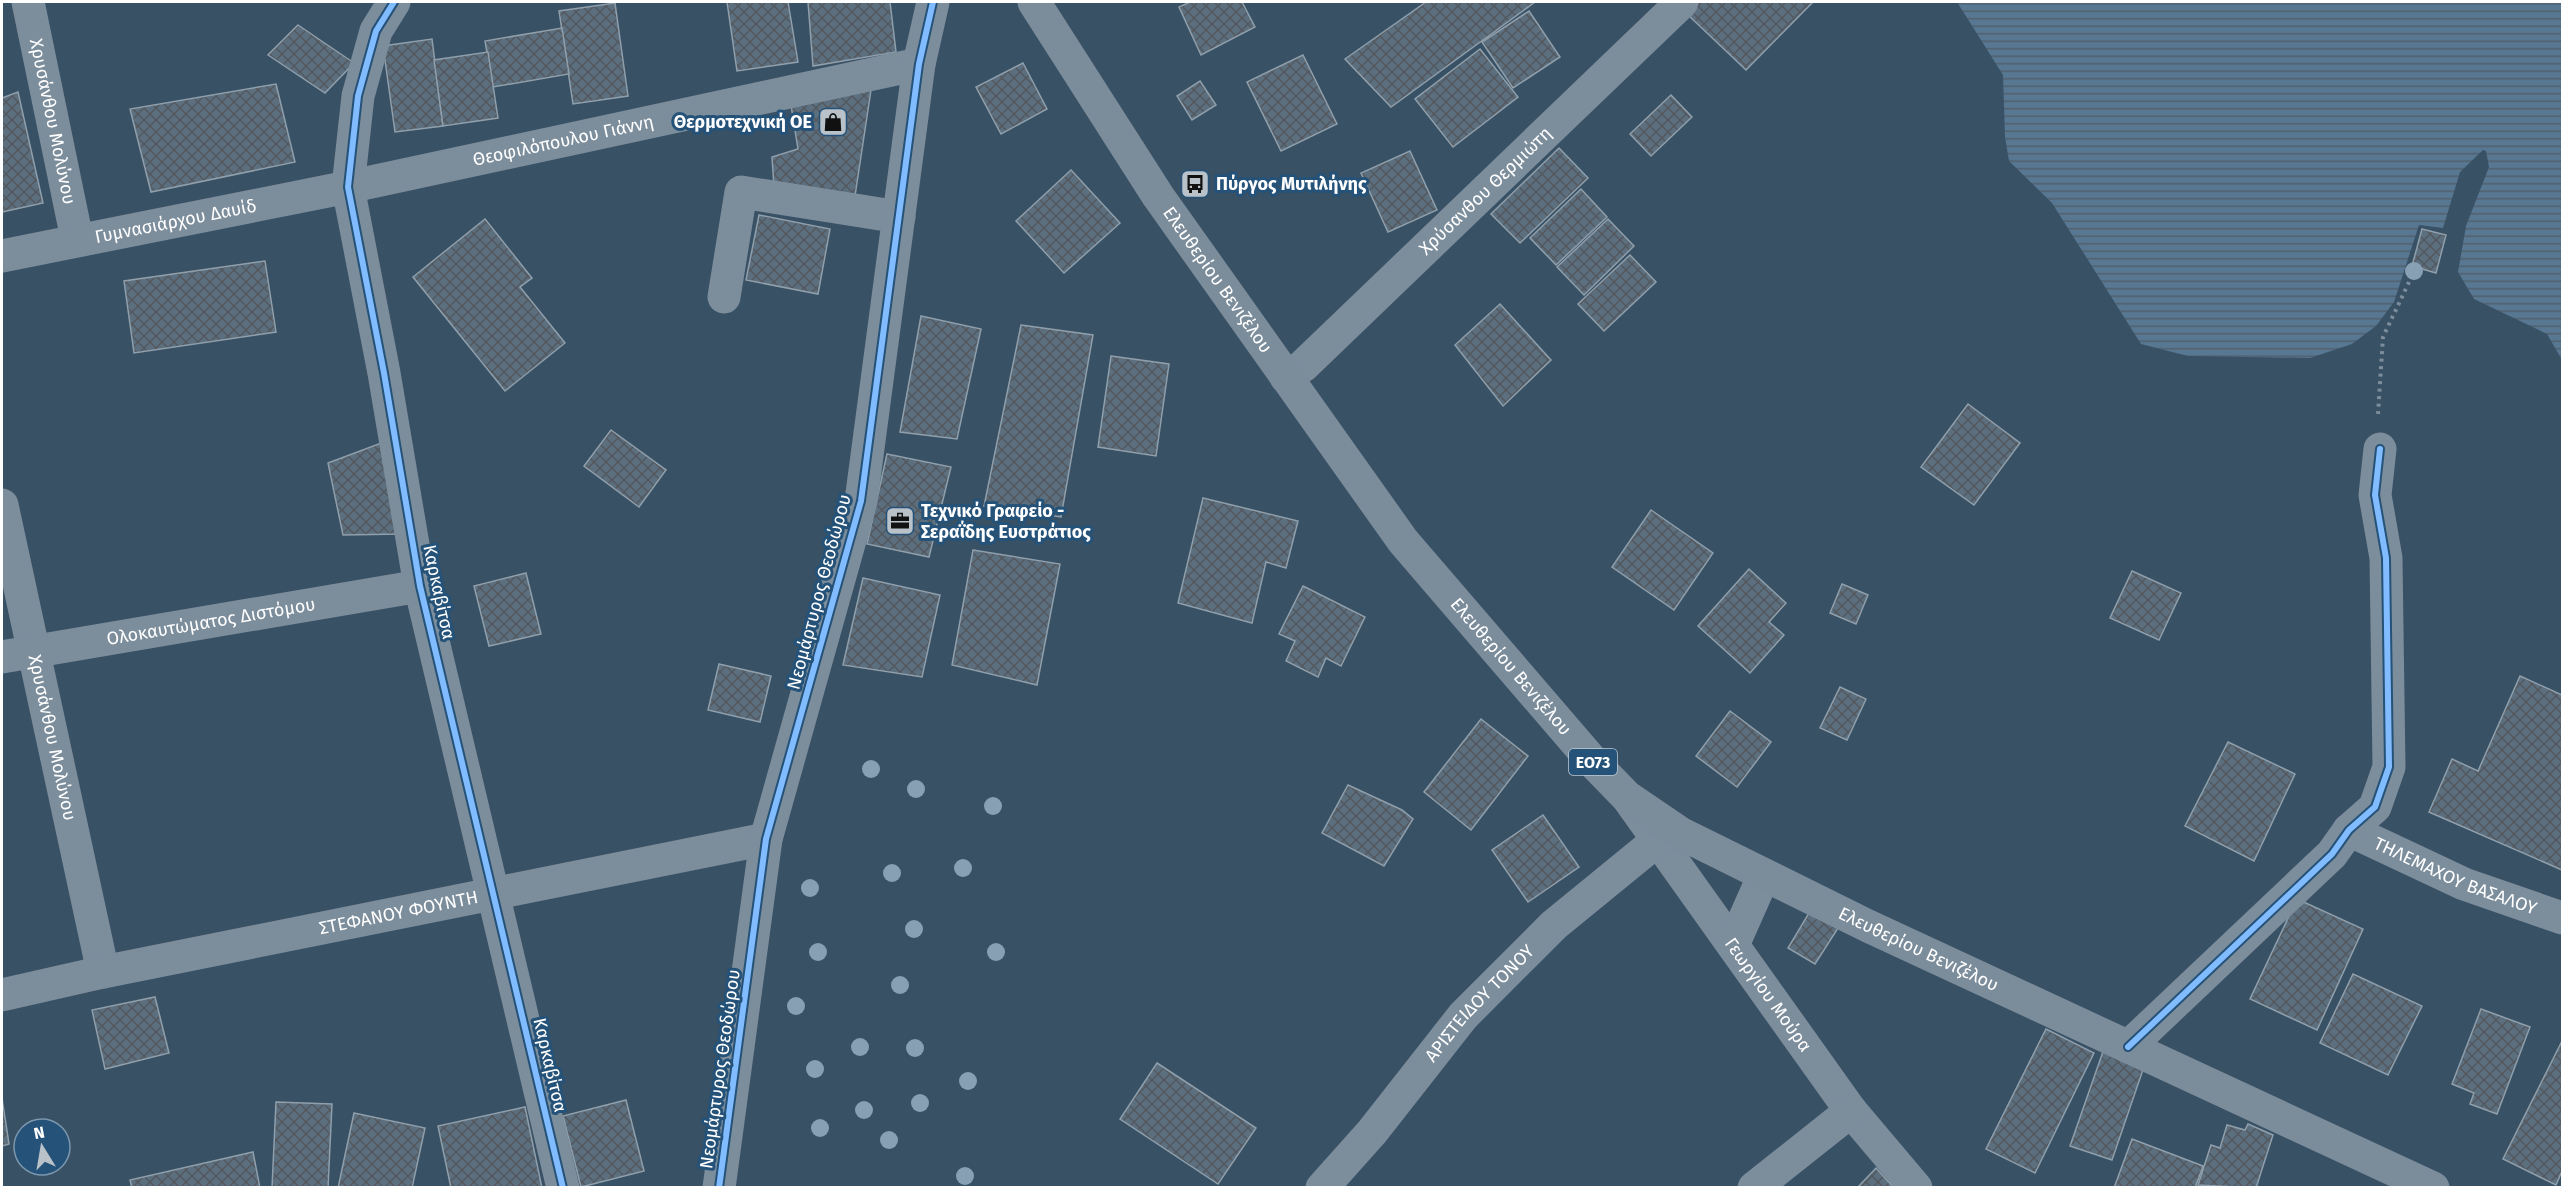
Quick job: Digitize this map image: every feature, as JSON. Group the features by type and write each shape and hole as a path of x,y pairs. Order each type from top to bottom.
{"main road":[{"name":"Ελευθερίου Βενιζέλου","path":"1034,2 1158,196 1403,541 1593,762 1627,796 1680,833 1764,875 2433,1188"}],"street":[{"name":"Χρυσάνθου Μολύνου","path":"28,2 77,239"},
{"name":"Καρκαβίτσα","path":"394,2 376,31 358,96 348,187 384,373 420,586 563,1188"},
{"name":"Νεομάρτυρος Θεοδώρου","path":"719,1188 766,839 861,501 920,64 933,2"},
{"name":"Χρύσανθου Θερμιώτη","path":"1286,377 1304,366 1682,2"},
{"name":"Θεοφιλόπουλου Γιάννη","path":"348,187 920,64"},
{"name":"Γυμνασιάρχου Δαυίδ","path":"2,256 77,239 348,187"},
{"path":"724,297 741,192 899,217"},
{"path":"2128,1047 2332,854 2349,830 2375,807 2389,767 2386,558 2375,495 2380,448"},
{"name":"Χρυσάνθου Μολύνου","path":"2,504 103,972"},
{"name":"Ολοκαυτώματος Διστόμου","path":"2,657 420,586"},
{"name":"Γεωργίου Μούρα","path":"1627,796 1851,1110 1916,1188"},
{"name":"ΤΗΛΕΜΑΧΟΥ ΒΑΣΑΛΟΥ","path":"2349,830 2464,884 2562,918"},
{"name":"ΣΤΕΦΑΝΟΥ ΦΟΥΝΤΗ","path":"2,996 103,972 766,839"},
{"name":"ΑΡΙΣΤΕΙΔΟΥ ΤΟΝΟΥ","path":"1322,1188 1372,1132 1463,1016 1554,925 1659,840"},
{"path":"1733,945 1764,875"},
{"path":"1754,1188 1851,1110"}],"path":[{"path":"2380,448 2377,400 2383,337 2410,280"}],"water":[{"path":"1957,2 2562,2 2562,360 2547,334 2474,299 2458,272 2466,226 2489,167 2486,151 2483,150 2460,172 2443,228 2419,225 2394,302 2376,326 2352,344 2310,358 2188,356 2141,344 2052,203 2009,161 2005,137 2003,75"}],"building":[{"path":"727,2 788,2 798,62 737,71"},
{"path":"808,2 890,2 896,52 813,66"},
{"path":"1190,2 1242,2 1255,27 1201,55 1179,7"},
{"path":"1426,2 1535,2 1391,107 1345,59"},
{"path":"1697,2 1813,2 1746,70 1686,13"},
{"path":"615,3 628,96 573,104 559,11"},
{"path":"1529,11 1560,57 1513,88 1482,42"},
{"path":"298,25 354,63 325,93 268,55"},
{"path":"562,28 569,74 493,87 485,41"},
{"path":"432,39 443,126 395,132 383,46"},
{"path":"1480,49 1518,97 1453,147 1415,99"},
{"path":"488,52 498,118 443,126 434,60"},
{"path":"1303,55 1337,124 1281,151 1247,82"},
{"path":"1023,63 1047,109 1001,134 976,87"},
{"path":"1200,81 1216,105 1192,120 1177,96"},
{"path":"276,84 295,162 151,192 130,109"},
{"path":"871,90 855,196 774,187 772,157 798,149 791,105"},
{"path":"18,92 43,203 2,212 2,98"},
{"path":"1671,95 1692,117 1651,156 1630,134"},
{"path":"1559,148 1588,178 1520,243 1491,214"},
{"path":"1410,151 1437,210 1388,232 1361,173"},
{"path":"1071,170 1120,223 1064,273 1016,221"},
{"path":"1581,189 1607,217 1556,265 1530,238"},
{"path":"759,215 830,229 818,294 746,280"},
{"path":"485,219 532,278 520,287 565,343 505,391 413,277"},
{"path":"1608,219 1634,246 1584,295 1557,267"},
{"path":"2422,229 2446,235 2436,273 2412,266"},
{"path":"1630,255 1656,282 1604,331 1578,304"},
{"path":"265,261 276,332 134,353 124,281"},
{"path":"1500,304 1551,360 1503,406 1455,345"},
{"path":"921,316 981,329 957,439 900,432"},
{"path":"1021,325 1093,335 1061,517 984,506"},
{"path":"1111,356 1169,364 1156,456 1098,447"},
{"path":"1968,404 2020,443 1974,505 1921,467"},
{"path":"611,430 666,470 639,507 584,466"},
{"path":"384,442 401,534 343,535 328,463"},
{"path":"887,454 951,467 929,557 867,544"},
{"path":"1203,498 1298,521 1286,568 1266,562 1252,623 1178,603"},
{"path":"1651,510 1713,553 1674,610 1612,567"},
{"path":"973,550 1060,564 1037,685 952,665"},
{"path":"1749,569 1786,603 1769,622 1784,635 1750,673 1698,626"},
{"path":"2132,571 2181,593 2159,640 2110,618"},
{"path":"526,573 541,634 489,646 474,586"},
{"path":"863,578 940,595 922,677 843,665"},
{"path":"1842,584 1868,595 1856,624 1830,613"},
{"path":"1303,586 1365,617 1341,666 1326,658 1318,677 1286,661 1295,641 1279,634"},
{"path":"719,664 771,676 760,722 708,710"},
{"path":"2520,676 2562,695 2562,870 2429,812 2452,759 2478,771"},
{"path":"1840,687 1866,699 1847,740 1820,728"},
{"path":"1730,711 1771,742 1737,787 1696,756"},
{"path":"1481,719 1528,756 1471,830 1424,792"},
{"path":"2228,742 2295,774 2254,861 2185,826"},
{"path":"1348,785 1402,810 1413,819 1384,866 1322,833"},
{"path":"1543,815 1579,867 1528,902 1492,850"},
{"path":"2297,899 2363,929 2317,1030 2250,999"},
{"path":"1812,908 1840,925 1815,964 1788,948"},
{"path":"2353,974 2422,1006 2388,1075 2320,1043"},
{"path":"155,997 169,1053 105,1069 92,1010"},
{"path":"2481,1009 2530,1027 2497,1114 2470,1104 2474,1093 2452,1084"},
{"path":"2046,1029 2094,1053 2035,1173 1986,1149"},
{"path":"2562,1041 2562,1171 2556,1185 2503,1159"},
{"path":"2106,1043 2147,1058 2112,1160 2070,1146"},
{"path":"1157,1063 1256,1128 1218,1184 1120,1119"},
{"path":"2,1098 9,1144 2,1146"},
{"path":"626,1100 644,1171 581,1187 563,1116"},
{"path":"276,1102 332,1104 328,1188 272,1188"},
{"path":"525,1107 542,1188 451,1188 438,1126"},
{"path":"354,1113 425,1128 412,1188 338,1188"},
{"path":"2248,1124 2273,1135 2256,1188 2198,1185 2211,1145 2220,1148 2227,1125 2245,1130"},
{"path":"2132,1139 2203,1166 2195,1188 2114,1188"},
{"path":"253,1152 260,1188 132,1188 130,1180"},
{"path":"1876,1168 1894,1188 1857,1188"}],"cycle path":[{"path":"394,2 376,31 358,96 348,187 384,373 420,586 563,1188"},
{"path":"719,1188 766,839 861,501 919,64 933,2"},
{"path":"2128,1047 2332,854 2349,830 2375,807 2389,767 2386,558 2375,495 2380,449"}],"place":[{"name":"Θερμοτεχνική ΟΕ","path":"833,122"},
{"name":"Πύργος Μυτιλήνης","path":"1195,184"},
{"name":"Τεχνικό Γραφείο - Σεραΐδης Ευστράτιος","path":"900,521"}]}
